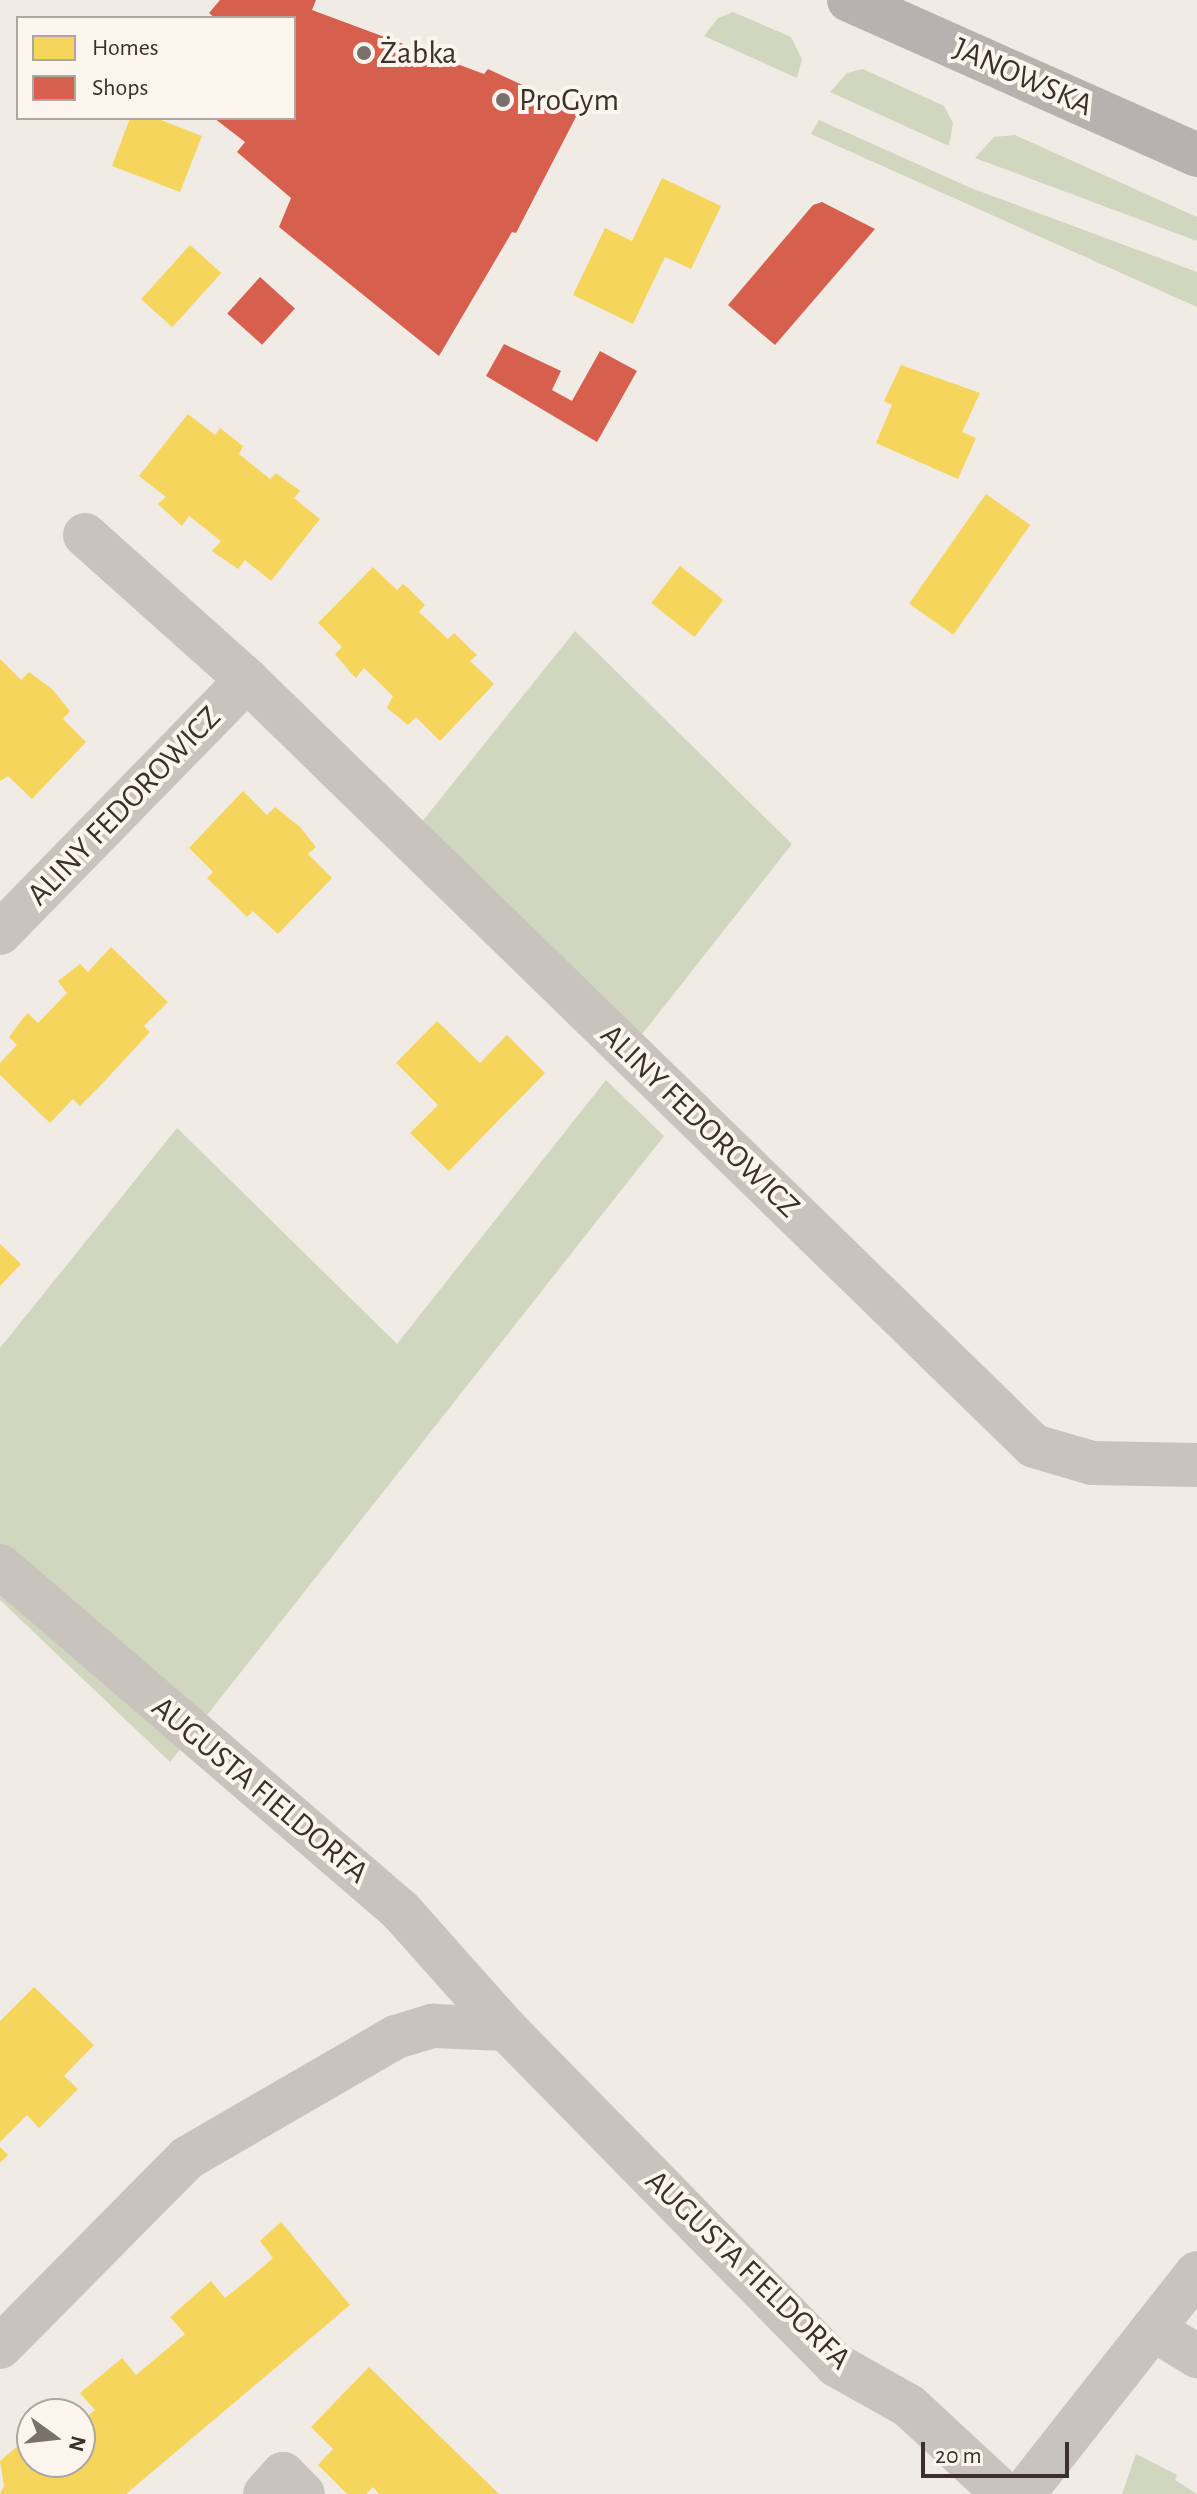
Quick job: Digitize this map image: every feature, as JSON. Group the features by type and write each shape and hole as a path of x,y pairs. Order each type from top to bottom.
{"main road":[{"name":"JANOWSKA","path":"849,0 1197,155"}],"street":[{"name":"ALINY FEDOROWICZ","path":"85,535 247,680 1034,1446 1092,1463 1197,1465"},
{"name":"ALINY FEDOROWICZ","path":"0,933 247,680"},
{"name":"AUGUSTA FIELDORFA","path":"1,1568 400,1910 506,2029 836,2365 909,2406 1004,2494"},
{"path":"0,2347 187,2158 396,2037 433,2026 506,2029"},
{"path":"1023,2494 1197,2273"},
{"path":"1153,2329 1197,2356"},
{"path":"265,2494 283,2474 303,2494"}],"green space":[{"path":"733,12 791,37 802,59 797,78 704,36 718,18"},
{"path":"863,69 944,106 953,123 949,146 830,92 847,73"},
{"path":"819,120 971,188 1197,272 1197,307 811,134"},
{"path":"1015,135 1197,217 1197,241 975,158 994,137"},
{"path":"575,631 792,844 639,1038 421,823"},
{"path":"606,1080 664,1136 170,1762 0,1600 0,1348 177,1128 397,1344"},
{"path":"1136,2454 1177,2475 1175,2480 1197,2494 1122,2494"}],"building: Homes":[{"path":"129,120 161,120 202,136 180,192 112,166"},
{"path":"662,178 721,206 691,269 665,257 633,324 573,295 605,228 632,241"},
{"path":"190,245 221,273 172,327 141,299"},
{"path":"901,365 980,393 962,432 976,438 958,479 876,443 892,405 884,401"},
{"path":"188,414 215,435 220,428 243,446 239,454 270,479 276,473 300,491 294,498 320,519 271,581 245,560 238,569 212,551 221,541 189,516 182,526 158,504 166,497 139,476"},
{"path":"986,494 1030,525 953,635 909,604"},
{"path":"680,566 723,600 694,637 651,603"},
{"path":"373,567 397,590 403,584 407,587 425,605 419,612 448,639 454,633 477,655 470,661 494,684 440,741 416,717 408,725 387,708 393,696 364,668 356,678 335,654 342,647 318,623"},
{"path":"0,659 21,680 29,672 52,689 70,711 63,719 86,742 32,799 8,776 0,781"},
{"path":"243,791 267,815 275,807 300,827 316,847 308,854 332,878 278,934 253,911 247,917 207,878 213,872 189,848"},
{"path":"111,947 168,1002 144,1026 150,1032 100,1086 80,1106 73,1099 50,1123 0,1075 0,1063 17,1045 9,1037 28,1013 38,1023 67,993 58,981 80,964 88,972"},
{"path":"437,1021 480,1063 507,1035 545,1073 449,1171 410,1133 438,1105 396,1063"},
{"path":"0,1244 21,1264 0,1286"},
{"path":"34,1987 94,2045 64,2076 78,2089 39,2128 27,2115 0,2142 0,2021"},
{"path":"0,2147 8,2155 0,2163"},
{"path":"281,2222 350,2305 126,2494 0,2494 4,2486 0,2461 16,2448 16,2478 96,2478 96,2398 84,2398 80,2393 122,2358 136,2375 185,2334 170,2317 211,2281 225,2298 250,2278 273,2258 260,2241"},
{"path":"369,2367 499,2494 379,2494 373,2487 366,2494 347,2494 318,2465 333,2449 311,2427"}],"building: Shops":[{"path":"220,0 316,0 312,10 484,74 488,69 531,89 529,95 578,113 516,233 512,232 439,356 279,227 291,198 237,152 245,142 217,120 296,120 296,16 213,16 209,13"},
{"path":"822,202 875,229 775,345 728,305 813,205"},
{"path":"260,277 295,308 262,345 227,313"},
{"path":"504,344 561,371 552,390 572,401 600,351 637,371 597,442 486,376"}],"place":[{"name":"Żabka","path":"364,53"},
{"name":"ProGym","path":"503,100"}]}
